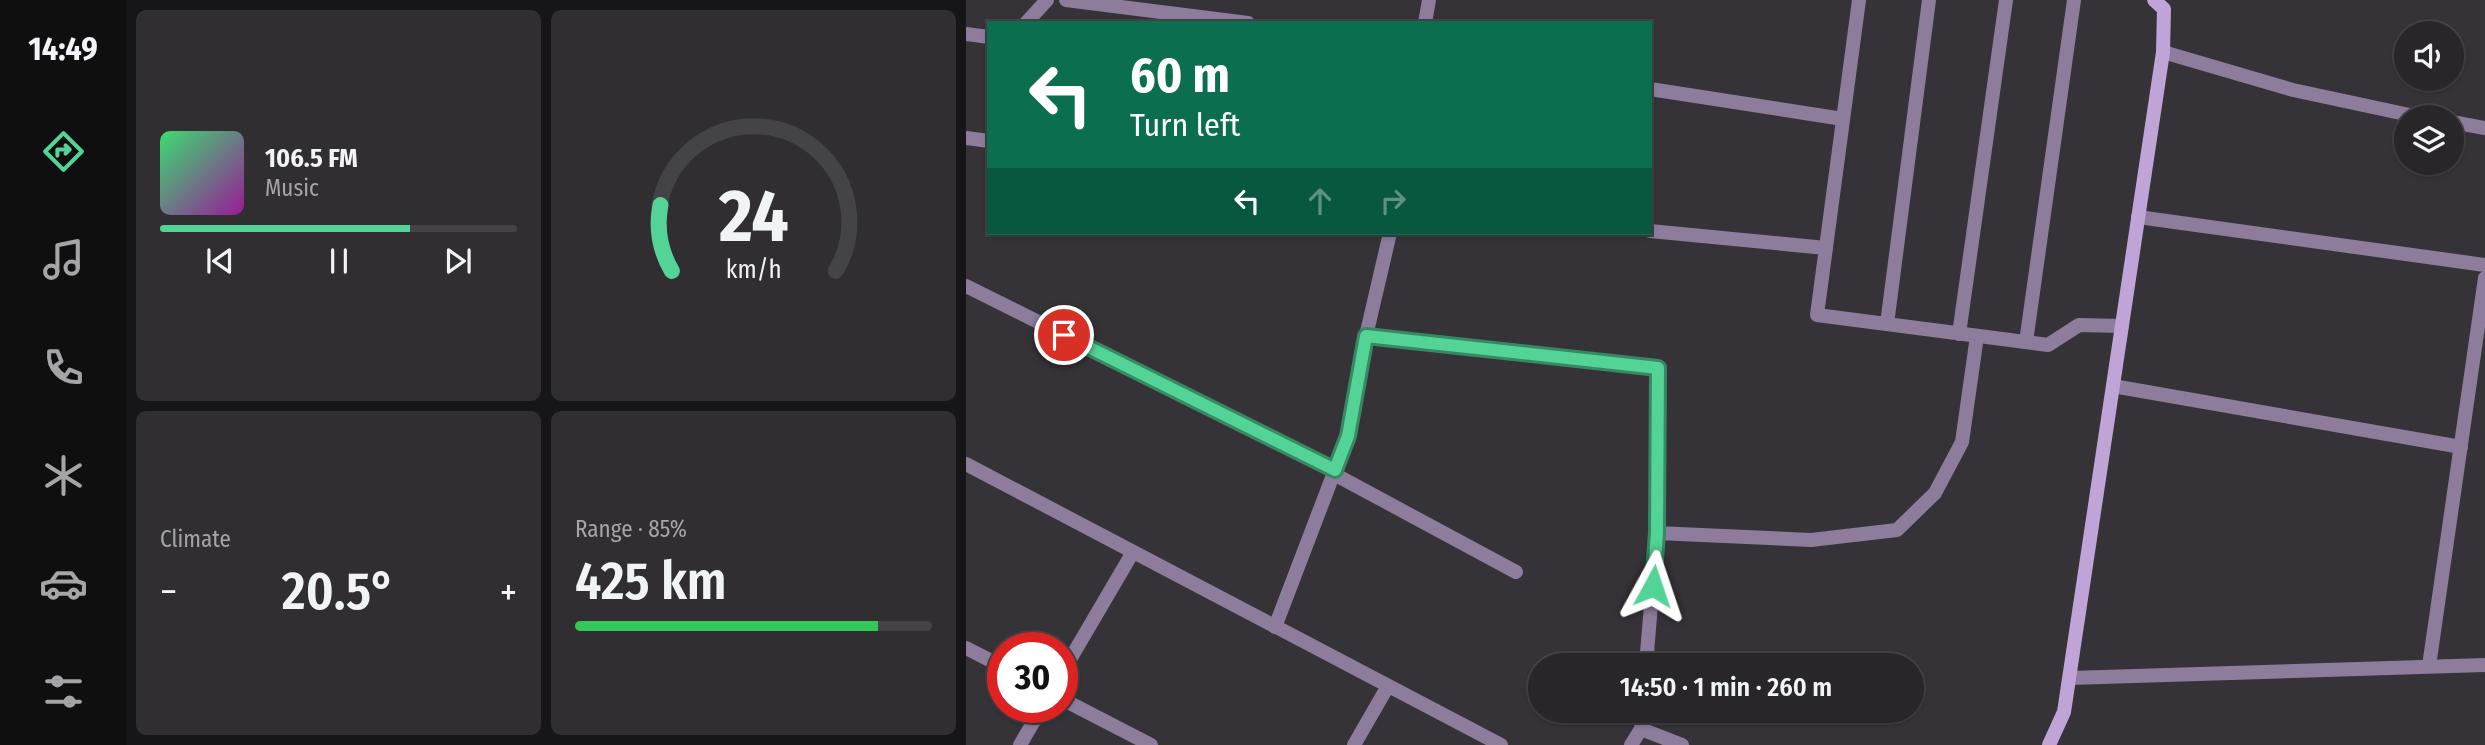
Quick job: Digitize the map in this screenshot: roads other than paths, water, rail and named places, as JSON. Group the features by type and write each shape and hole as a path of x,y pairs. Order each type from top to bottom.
{"street":[{"path":"1028,21 1047,0"},
{"path":"1066,0 1116,3 1235,21"},
{"path":"1424,21 1429,0"},
{"path":"1859,0 1817,315 2048,345 2079,325 2122,326"},
{"path":"1887,324 1929,0"},
{"path":"1959,334 2006,0"},
{"path":"2026,342 2074,0"},
{"path":"2049,745 2064,712 2070,678 2163,52 2164,9 2154,0"},
{"path":"966,34 987,37"},
{"path":"2163,52 2294,90 2394,112"},
{"path":"1652,89 1843,119"},
{"path":"2464,124 2485,128"},
{"path":"966,138 987,141"},
{"path":"2138,217 2485,265"},
{"path":"1652,231 1826,248"},
{"path":"1275,627 1348,436 1366,336 1390,235"},
{"path":"2429,666 2485,278"},
{"path":"966,286 1335,470"},
{"path":"1366,336 1658,368 1657,533 1647,653"},
{"path":"1657,533 1811,540 1897,530 1936,493 1962,442 1977,336"},
{"path":"2113,386 2460,447"},
{"path":"966,464 1388,686 1480,740 1501,745"},
{"path":"1335,470 1334,474 1516,572"},
{"path":"1078,646 1133,552"},
{"path":"966,648 987,659"},
{"path":"2070,678 2485,665"},
{"path":"1354,745 1388,686"},
{"path":"1078,707 1151,745"},
{"path":"1020,745 1033,723"},
{"path":"1631,745 1642,723"},
{"path":"1641,729 1682,745"}]}
